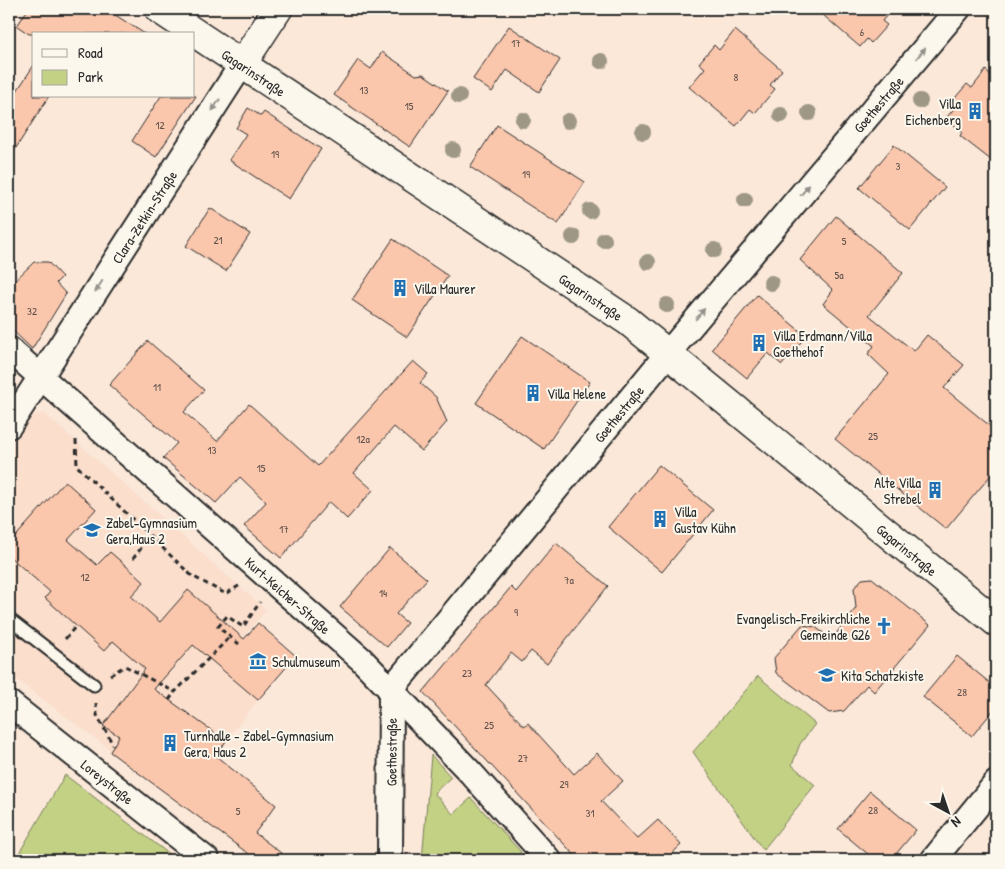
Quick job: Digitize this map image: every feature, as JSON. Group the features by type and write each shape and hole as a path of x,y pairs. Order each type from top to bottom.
{"street":[{"name":"Gagarinstraße","path":"160,9 194,32"},
{"name":"Clara-Zetkin-Straße","path":"9,426 278,9"},
{"name":"Goethestraße","path":"390,860 391,690 668,352 958,9"},
{"name":"Gagarinstraße","path":"195,32 628,321 996,622"},
{"name":"Kurt-Keicher-Straße","path":"9,349 361,660 471,773 542,858"},
{"name":"Loreystraße","path":"9,703 207,860"},
{"path":"933,860 996,784"}],"lane":[{"path":"9,619 94,685"}],"path":[{"path":"85,416 75,442 76,466 192,576 226,594 261,572"},
{"path":"133,558 150,536"},
{"path":"239,644 218,627 227,616 243,627 255,610"},
{"path":"169,700 230,637"},
{"path":"113,745 97,715 94,685 125,666 175,692"}],"shaded area":[{"name":"Zabel-Gymnasium Gera,Haus 2","path":"44,413 266,610 219,667 258,700 226,741 184,805 9,674 9,450 30,417"}],"green space":[{"path":"758,676 815,724 800,744 792,765 815,785 763,850 693,752"},
{"path":"431,755 451,777 434,793 453,814 471,798 521,852 514,860 422,860"},
{"path":"65,775 177,860 15,860"}],"building":[{"path":"28,9 106,9 142,32 32,32 32,34 29,34 17,26"},
{"path":"816,9 892,9 882,21 887,25 871,43 867,39 860,47"},
{"path":"509,26 560,60 539,92 507,70 492,92 473,79"},
{"path":"735,30 782,70 770,85 775,89 755,113 750,109 736,126 689,87 705,68 699,63 714,45 719,50"},
{"path":"382,52 416,75 423,74 448,91 410,147 334,95 358,60 371,69"},
{"path":"32,68 32,98 48,98 9,159 9,103"},
{"name":"Villa Eichenberg","path":"986,70 996,81 996,164 960,136 962,132 946,118 959,103 954,99 967,84 972,88"},
{"path":"160,98 195,98 156,157 132,141"},
{"path":"248,108 261,116 264,112 321,149 289,199 229,160 246,134 236,128"},
{"path":"497,125 585,182 558,224 470,167"},
{"path":"894,145 945,187 910,230 859,188"},
{"path":"210,208 250,234 226,271 186,246"},
{"path":"836,216 903,273 869,315 914,351 927,335 964,365 944,388 996,431 996,469 946,529 835,439 889,374 868,354 874,346 823,304 833,290 800,260"},
{"name":"Villa Maurer","path":"393,239 448,276 407,337 352,300"},
{"path":"34,262 48,262 62,277 56,283 66,294 32,349 9,327 9,286"},
{"name":"Villa Erdmann/Villa Goethehof","path":"757,295 806,336 782,365 768,353 747,378 712,349"},
{"name":"Villa Helene","path":"522,336 590,382 544,449 476,403"},
{"path":"148,341 204,390 184,412 217,441 249,404 318,466 413,361 428,374 420,383 436,397 447,422 422,451 394,427 354,473 373,490 347,519 329,502 281,558 244,526 266,502 240,477 216,503 163,458 177,443 109,385"},
{"name":"Villa Gustav Kühn","path":"659,465 713,510 662,572 608,527"},
{"path":"65,481 96,509 68,540 97,565 110,552 133,572 144,582 131,596 160,622 188,590 244,639 258,623 296,656 258,700 193,645 154,689 226,741 216,756 276,805 255,833 290,860 257,860 110,752 119,736 103,726 145,669 113,641 104,651 45,598 50,592 9,556 9,544"},
{"path":"556,543 608,586 547,664 531,651 522,662 511,653 486,685 524,726 528,723 574,774 597,753 623,781 601,801 637,839 658,820 681,845 665,860 579,860 423,692 511,587 516,592"},
{"path":"390,548 427,579 396,614 407,623 387,647 340,607"},
{"path":"872,578 930,625 874,692 867,685 844,711 829,713 776,673 774,658 802,625 815,627 832,639 856,608 854,588 862,579"},
{"path":"957,656 996,688 996,707 972,736 923,697"},
{"path":"870,791 916,830 891,860 875,860 838,829"}],"place":[{"name":"Villa Eichenberg","path":"975,111"},
{"name":"Villa Maurer","path":"400,288"},
{"name":"Villa Erdmann/Villa Goethehof","path":"759,343"},
{"name":"Villa Helene","path":"533,393"},
{"name":"Alte Villa Strebel","path":"935,490"},
{"name":"Villa Gustav Kühn","path":"660,519"},
{"name":"Zabel-Gymnasium Gera,Haus 2","path":"92,530"},
{"name":"Evangelisch-Freikirchliche Gemeinde G26","path":"884,626"},
{"name":"Schulmuseum","path":"258,661"},
{"name":"Kita Schatzkiste","path":"827,675"},
{"name":"Turnhalle - Zabel-Gymnasium Gera, Haus 2","path":"170,743"}]}
